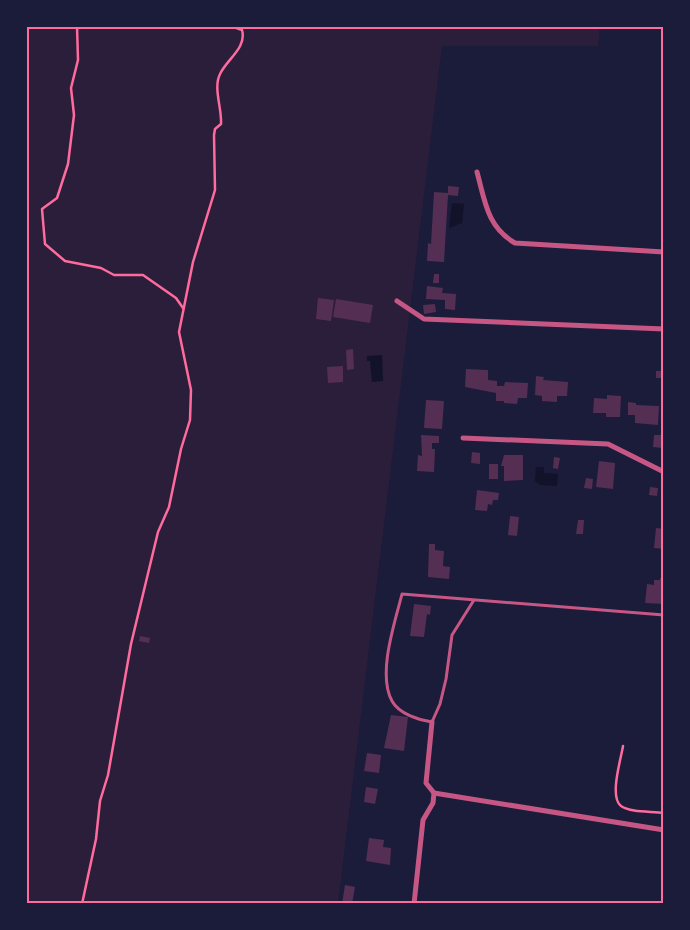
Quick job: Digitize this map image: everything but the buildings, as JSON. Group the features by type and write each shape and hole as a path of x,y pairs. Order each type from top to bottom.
{"street":[{"path":"477,172 492,222 502,236 515,243 664,252"},
{"path":"397,302 424,319 664,329"},
{"path":"463,438 608,444 664,472"},
{"path":"432,722 426,783 434,793 664,830"},
{"path":"414,904 422,820 433,804 434,793"}],"lane":[{"path":"474,600 452,635 446,679 440,704 432,722 410,716 392,702 386,675 390,642 402,594 664,615"}],"path":[{"path":"78,26 78,60 71,88 74,115 68,164 57,198 42,209 45,244 65,261 101,268 114,275 143,275 176,298 184,309"},
{"path":"82,904 96,839 100,801 108,774 131,644 158,532 169,507 181,449 190,420 191,390 179,332 193,262 215,190 214,135 215,129 221,124 222,117 218,102 219,75 241,45 244,36 242,30 231,26"},
{"path":"623,746 616,786 617,800 622,806 664,813"},
{"path":"664,785 664,805"}],"shaded area":[{"path":"26,26 600,26 598,46 442,46 338,904 26,904"},
{"path":"452,203 464,204 462,223 449,228"},
{"path":"382,355 383,381 372,382 370,361 367,361 367,356"},
{"path":"536,467 544,467 544,473 558,474 557,486 540,485 535,481"}]}
